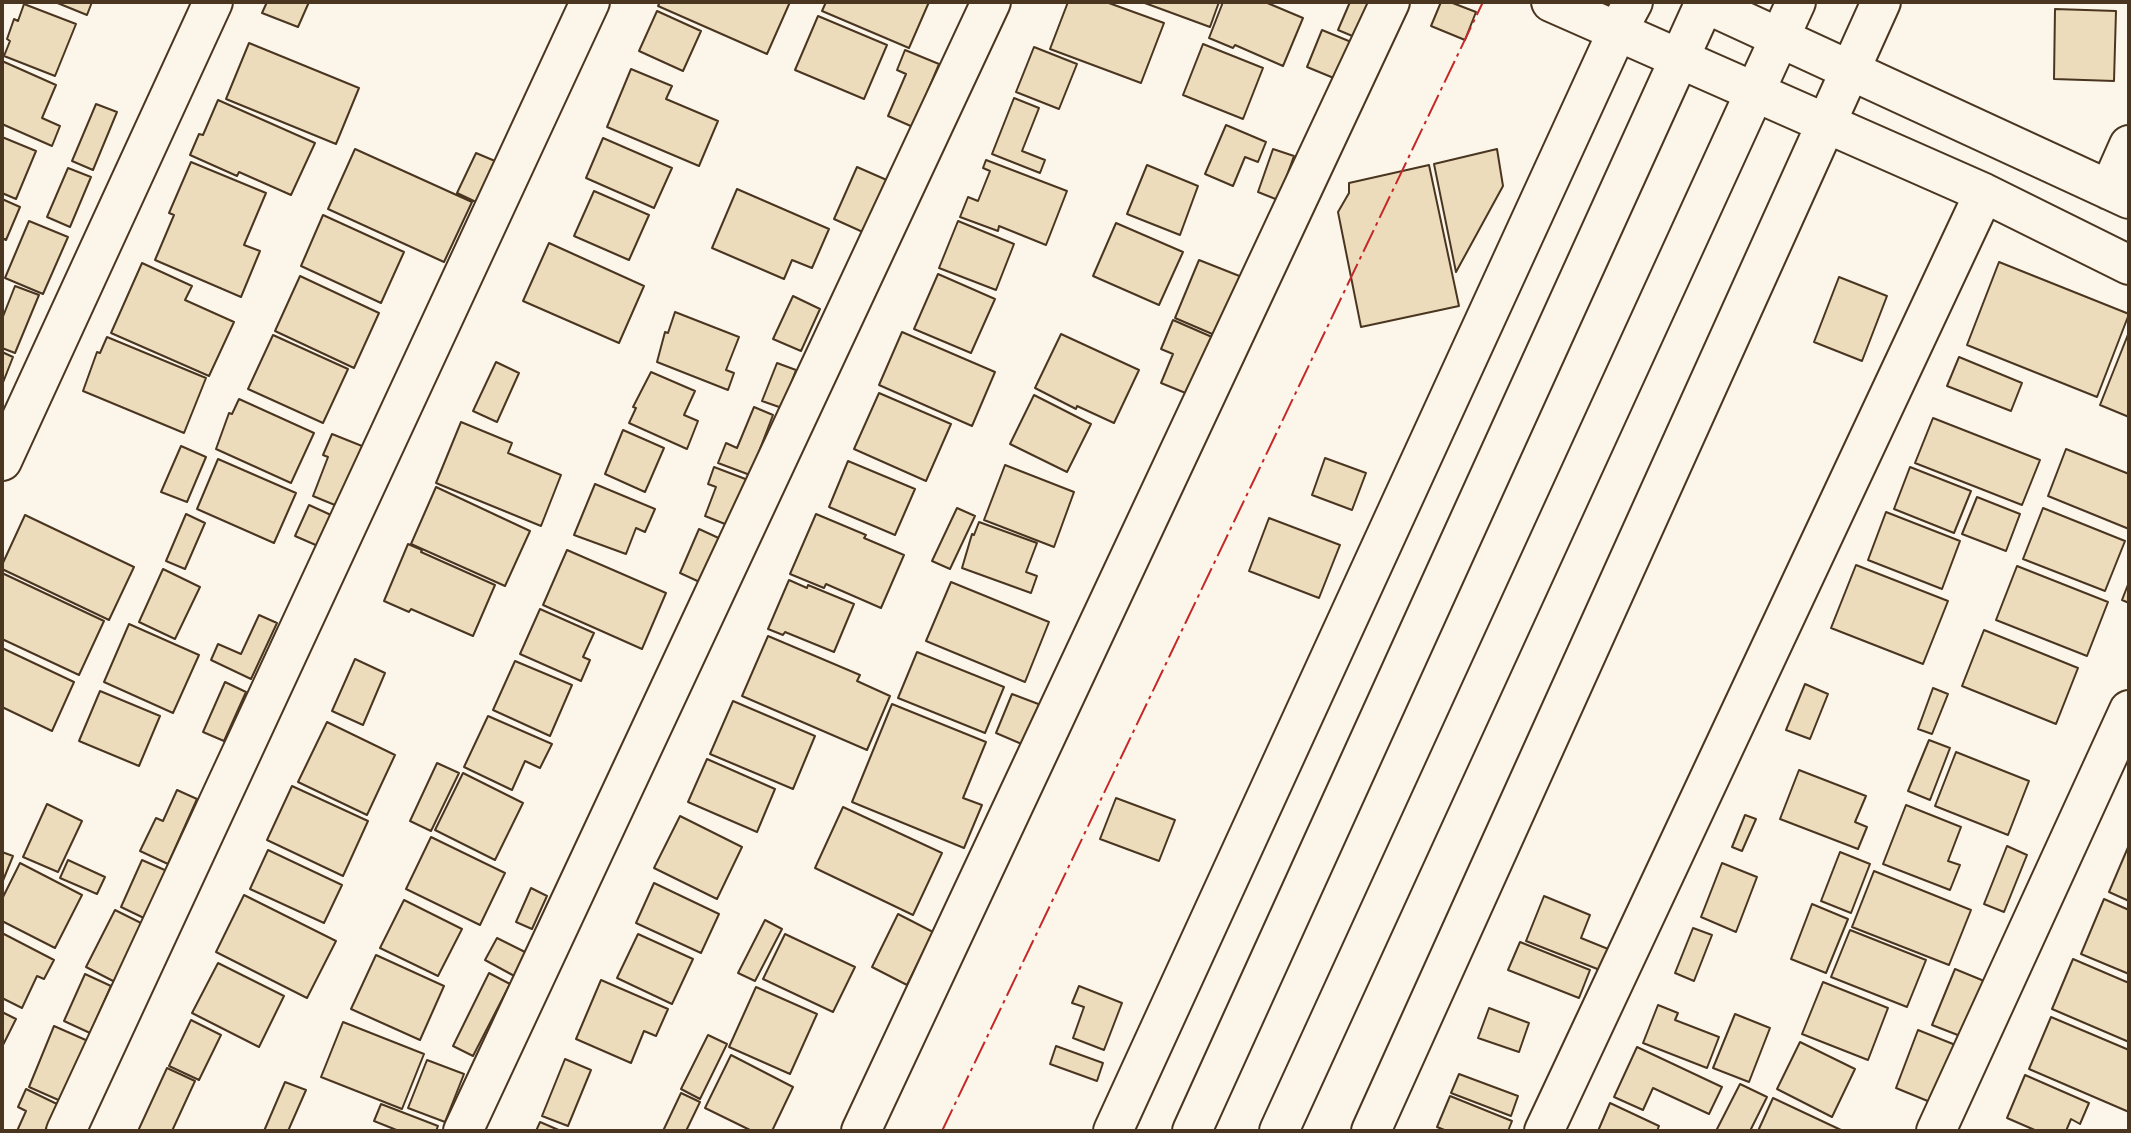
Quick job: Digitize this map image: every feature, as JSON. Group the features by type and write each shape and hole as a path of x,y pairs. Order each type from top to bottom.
{"street":[{"path":"2,461 213,2"},
{"path":"66,1131 590,2"},
{"path":"463,1131 991,2"},
{"path":"861,1131 1390,2"},
{"path":"1551,2 1625,16 1679,59 1984,193 2129,265"},
{"path":"1192,1131 1704,2 2119,194 2129,145"},
{"path":"1279,1131 1796,2"},
{"path":"1371,1131 1881,2"},
{"path":"1112,1131 1625,16"},
{"path":"1544,1131 1984,193"},
{"path":"1936,1131 2129,710"}],"building":[{"path":"55,2 92,2 87,15"},
{"path":"267,2 309,2 298,27 262,13"},
{"path":"660,2 790,2 767,54 658,6"},
{"path":"826,2 929,2 909,48 822,11"},
{"path":"1068,2 1106,2 1164,23 1141,83 1050,49"},
{"path":"1142,2 1219,2 1210,27"},
{"path":"1223,2 1265,2 1303,18 1283,66 1235,45 1233,48 1209,38"},
{"path":"1350,2 1378,2 1362,40 1338,30"},
{"path":"1441,2 1450,2 1476,12 1465,40 1431,26"},
{"path":"24,4 76,24 55,76 4,56 14,19 18,21"},
{"path":"2055,9 2116,11 2114,81 2054,79"},
{"path":"657,11 701,31 683,71 639,51"},
{"path":"818,16 887,45 864,99 795,70"},
{"path":"1322,30 1356,44 1341,81 1307,67"},
{"path":"249,43 359,88 336,144 226,99"},
{"path":"1203,44 1263,68 1243,119 1183,95"},
{"path":"1034,47 1077,64 1059,109 1016,92"},
{"path":"905,50 939,64 913,127 888,116 906,74 897,70"},
{"path":"2,61 56,85 42,118 60,126 52,146 2,124"},
{"path":"631,69 672,86 666,99 718,121 699,166 607,127"},
{"path":"1014,98 1039,108 1022,151 1045,160 1040,173 992,154"},
{"path":"218,100 315,143 291,195 239,172 237,176 190,155 199,134 203,135"},
{"path":"96,104 117,112 93,170 72,161"},
{"path":"1226,125 1266,142 1258,162 1245,157 1233,186 1205,174"},
{"path":"2,137 36,151 16,199 2,193"},
{"path":"603,138 672,168 654,208 586,178"},
{"path":"355,149 472,202 444,262 328,209"},
{"path":"1273,149 1294,156 1278,200 1258,192"},
{"path":"1497,149 1503,186 1456,272 1434,164"},
{"path":"476,153 495,161 476,202 457,193"},
{"path":"986,160 1067,191 1046,245 999,226 998,231 960,217 968,197 978,201 990,171 983,168"},
{"path":"191,162 266,193 244,245 260,251 241,297 155,260 174,215 169,213"},
{"path":"1147,165 1198,186 1180,235 1127,214"},
{"path":"1429,165 1459,306 1361,327 1338,212 1349,193 1349,183"},
{"path":"857,167 889,181 865,233 834,219"},
{"path":"68,168 91,177 70,227 47,217"},
{"path":"737,189 829,229 812,268 792,260 784,279 712,248"},
{"path":"594,191 649,215 629,260 574,236"},
{"path":"2,199 20,207 6,240 2,238"},
{"path":"323,215 404,252 381,303 301,266"},
{"path":"29,221 68,237 43,294 5,278"},
{"path":"958,221 1014,244 996,290 939,268"},
{"path":"1116,223 1183,252 1159,305 1093,276"},
{"path":"549,243 644,286 619,343 523,301"},
{"path":"1199,260 1242,277 1217,336 1175,318"},
{"path":"1999,262 2129,314 2097,397 1967,345"},
{"path":"142,263 192,286 185,300 234,322 209,376 111,333"},
{"path":"938,274 995,299 971,353 914,329"},
{"path":"300,276 379,313 354,368 275,331"},
{"path":"1839,277 1887,296 1862,361 1814,342"},
{"path":"15,286 39,295 15,353 2,348 2,319"},
{"path":"793,296 820,309 801,351 773,339"},
{"path":"675,312 739,337 726,370 734,373 728,390 657,362 665,332 668,333"},
{"path":"1173,320 1212,337 1188,394 1161,383 1173,354 1161,349"},
{"path":"902,332 995,372 972,426 879,385"},
{"path":"2129,332 2129,417 2100,405"},
{"path":"1061,334 1139,370 1114,423 1077,406 1076,409 1035,388"},
{"path":"273,335 348,369 323,423 248,389"},
{"path":"107,337 206,378 184,433 83,391 97,352 100,353"},
{"path":"2,352 13,357 2,385"},
{"path":"1959,357 2022,383 2011,411 1947,386"},
{"path":"496,362 519,373 497,422 473,411"},
{"path":"777,363 796,370 782,408 762,401"},
{"path":"651,372 695,391 684,415 698,421 687,449 629,423 636,408 633,407"},
{"path":"879,393 951,424 926,481 854,449"},
{"path":"1034,395 1091,424 1067,472 1010,444"},
{"path":"239,399 314,433 291,483 216,449 229,413 232,414"},
{"path":"754,407 773,415 750,475 718,463 726,443 737,448"},
{"path":"1933,418 2040,460 2022,505 1915,463"},
{"path":"461,422 512,443 508,453 561,475 541,526 436,483"},
{"path":"623,430 664,448 645,492 605,474"},
{"path":"332,434 372,450 347,510 313,496 328,457 323,455"},
{"path":"181,446 206,457 187,502 161,492"},
{"path":"2066,449 2129,474 2129,529 2048,496"},
{"path":"1325,458 1366,473 1352,510 1312,495"},
{"path":"218,459 296,493 274,543 197,509"},
{"path":"848,461 915,489 895,535 829,507"},
{"path":"1005,465 1074,492 1054,547 984,520"},
{"path":"714,467 748,480 730,526 705,516 716,487 708,484"},
{"path":"1910,467 1971,491 1954,533 1894,509"},
{"path":"595,484 655,509 645,532 636,528 626,554 574,535"},
{"path":"436,487 530,531 505,586 411,544"},
{"path":"1977,497 2020,514 2006,551 1962,534"},
{"path":"309,505 331,515 318,546 295,536"},
{"path":"957,508 975,516 950,569 932,561"},
{"path":"2043,508 2125,541 2105,591 2023,559"},
{"path":"1886,512 1960,541 1942,589 1868,560"},
{"path":"186,514 205,523 185,569 166,561"},
{"path":"816,514 904,555 881,608 826,584 824,588 790,574"},
{"path":"25,515 134,567 109,620 2,569"},
{"path":"1269,518 1340,545 1319,598 1249,571"},
{"path":"979,522 1037,543 1026,572 1037,576 1031,593 962,568 972,534 974,535"},
{"path":"699,529 723,540 704,584 680,573"},
{"path":"408,544 495,585 473,636 411,609 409,612 384,601"},
{"path":"567,550 666,593 642,649 543,605"},
{"path":"1856,565 1948,601 1923,664 1831,628"},
{"path":"2017,566 2108,602 2087,656 1996,620"},
{"path":"163,569 200,587 175,639 139,622"},
{"path":"2,573 104,621 79,675 2,639"},
{"path":"789,580 854,604 834,652 785,632 783,635 768,629"},
{"path":"951,582 1049,622 1025,682 926,641"},
{"path":"2129,582 2129,603 2122,600"},
{"path":"540,609 594,633 583,657 590,660 581,681 520,654"},
{"path":"259,615 277,623 251,679 211,660 218,644 241,654"},
{"path":"129,624 199,655 173,713 104,682"},
{"path":"1984,630 2078,668 2056,724 1962,686"},
{"path":"768,636 860,675 857,681 890,696 867,750 742,696"},
{"path":"2,648 74,682 52,731 2,707"},
{"path":"917,652 1004,687 985,733 898,698"},
{"path":"355,659 385,673 363,725 332,711"},
{"path":"515,661 572,685 550,736 493,710"},
{"path":"225,682 246,692 224,741 203,732"},
{"path":"1805,684 1828,694 1810,739 1786,730"},
{"path":"1933,688 1948,694 1932,734 1918,729"},
{"path":"100,691 160,716 139,766 79,741"},
{"path":"1012,694 1041,705 1024,745 996,733"},
{"path":"733,701 815,736 793,789 710,754"},
{"path":"892,704 986,742 963,798 982,805 964,848 852,802"},
{"path":"488,716 552,744 540,768 525,761 512,790 464,767"},
{"path":"327,722 395,755 367,815 298,782"},
{"path":"1929,740 1950,748 1930,800 1908,791"},
{"path":"1956,752 2029,781 2008,835 1935,806"},
{"path":"707,759 775,789 757,832 688,802"},
{"path":"437,763 459,773 431,831 410,821"},
{"path":"1799,770 1866,796 1855,822 1867,827 1858,849 1780,819"},
{"path":"463,773 523,803 495,860 435,830"},
{"path":"292,786 368,821 343,876 267,840"},
{"path":"177,790 197,799 168,864 140,851 156,818 163,821"},
{"path":"1116,798 1175,820 1159,861 1100,839"},
{"path":"47,804 82,821 58,872 23,857"},
{"path":"1906,805 1961,827 1948,861 1960,865 1950,890 1883,864"},
{"path":"843,807 942,853 913,915 815,868"},
{"path":"1745,815 1756,819 1742,851 1732,847"},
{"path":"680,816 742,847 717,899 654,868"},
{"path":"431,837 505,873 480,925 406,889"},
{"path":"2129,845 2129,901 2109,892"},
{"path":"2007,846 2027,855 2004,912 1984,904"},
{"path":"268,850 342,885 324,923 250,889"},
{"path":"2,852 13,856 2,883"},
{"path":"1840,852 1870,864 1851,913 1821,901"},
{"path":"68,860 105,877 97,894 60,878"},
{"path":"142,860 167,871 146,919 121,907"},
{"path":"20,863 82,895 55,948 2,921 2,899"},
{"path":"1722,863 1757,877 1736,932 1701,917"},
{"path":"1874,871 1971,910 1949,965 1852,927"},
{"path":"654,883 719,914 701,953 636,923"},
{"path":"531,888 547,896 532,929 516,922"},
{"path":"244,895 336,941 307,998 216,952"},
{"path":"1544,896 1590,915 1581,938 1613,951 1605,972 1526,941"},
{"path":"2104,899 2129,910 2129,974 2081,954"},
{"path":"404,900 462,929 438,976 380,948"},
{"path":"1812,904 1848,919 1826,973 1791,959"},
{"path":"115,910 143,924 115,982 86,967"},
{"path":"898,914 933,932 907,985 872,967"},
{"path":"765,920 782,929 755,981 738,973"},
{"path":"1693,928 1712,935 1694,981 1675,973"},
{"path":"1850,930 1926,960 1907,1007 1831,977"},
{"path":"2,933 54,960 44,979 37,976 22,1008 2,998"},
{"path":"638,934 693,959 672,1004 617,978"},
{"path":"785,934 855,967 833,1012 763,979"},
{"path":"497,938 529,954 518,978 485,960"},
{"path":"1520,942 1590,970 1579,998 1508,970"},
{"path":"376,955 444,986 420,1040 351,1009"},
{"path":"2073,959 2129,983 2129,1042 2052,1009"},
{"path":"218,963 284,996 259,1047 192,1013"},
{"path":"1955,969 1989,983 1968,1039 1932,1025"},
{"path":"489,973 510,984 473,1056 453,1046"},
{"path":"85,974 111,986 90,1033 64,1021"},
{"path":"601,980 668,1009 656,1036 644,1031 631,1063 576,1039"},
{"path":"1823,982 1888,1008 1868,1060 1802,1034"},
{"path":"1079,986 1122,1003 1104,1050 1073,1038 1084,1007 1072,1003"},
{"path":"756,987 817,1014 790,1074 729,1047"},
{"path":"1658,1005 1678,1013 1675,1020 1719,1037 1707,1068 1643,1043"},
{"path":"1489,1008 1529,1023 1519,1052 1478,1038"},
{"path":"2,1012 16,1019 2,1047"},
{"path":"1735,1014 1770,1028 1749,1082 1713,1068"},
{"path":"2051,1017 2129,1050 2129,1112 2029,1069"},
{"path":"191,1020 221,1035 199,1080 169,1066"},
{"path":"343,1022 424,1054 402,1109 321,1077"},
{"path":"54,1026 88,1041 63,1102 29,1087"},
{"path":"1918,1030 1958,1046 1935,1104 1896,1088"},
{"path":"708,1035 727,1044 700,1099 681,1089"},
{"path":"1800,1042 1855,1069 1832,1117 1777,1089"},
{"path":"1056,1046 1103,1063 1097,1081 1050,1064"},
{"path":"1637,1047 1722,1087 1709,1114 1653,1088 1643,1110 1614,1097"},
{"path":"731,1055 793,1087 772,1131 752,1131 705,1108"},
{"path":"565,1059 591,1070 568,1126 542,1116"},
{"path":"427,1060 464,1074 445,1122 408,1108"},
{"path":"167,1068 195,1081 172,1131 138,1131"},
{"path":"1459,1074 1518,1096 1511,1116 1451,1093"},
{"path":"2025,1075 2089,1103 2080,1124 2071,1119 2066,1131 2037,1131 2007,1118"},
{"path":"285,1082 306,1090 288,1131 264,1131"},
{"path":"1740,1084 1767,1097 1750,1131 1716,1131"},
{"path":"26,1089 57,1104 45,1131 17,1131 26,1111 18,1107"},
{"path":"681,1093 700,1102 686,1131 663,1131"},
{"path":"1450,1096 1512,1121 1508,1131 1447,1131 1437,1127"},
{"path":"1773,1098 1841,1130 1758,1131"},
{"path":"1610,1103 1659,1126 1657,1131 1598,1131"},
{"path":"381,1104 438,1126 436,1131 399,1131 374,1121"},
{"path":"540,1122 561,1131 536,1131"}],"power":[{"path":"942,1131 1483,2"}]}
